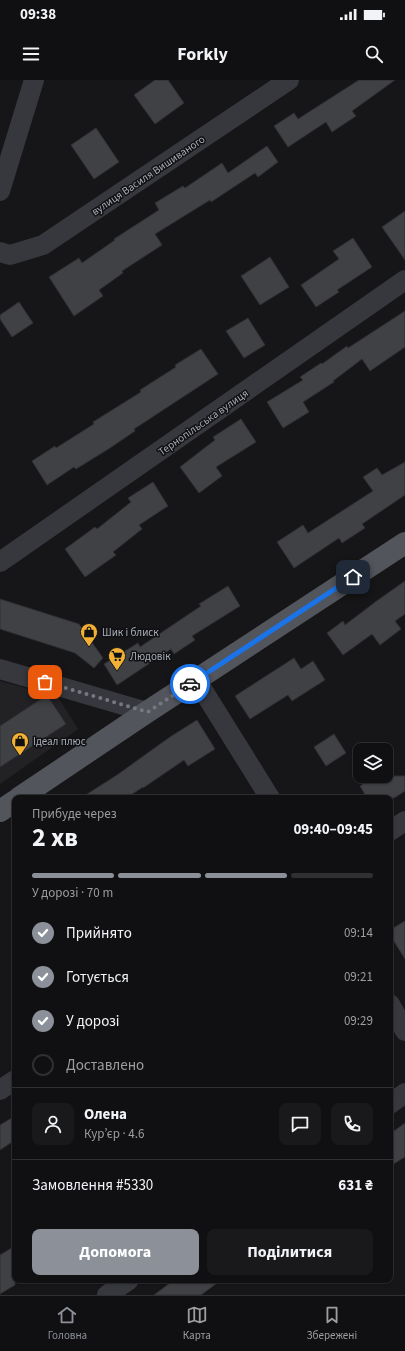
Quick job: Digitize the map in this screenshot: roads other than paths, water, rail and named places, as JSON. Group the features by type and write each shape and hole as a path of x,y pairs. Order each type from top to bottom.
{"main road":[{"path":"24,795 405,543"},
{"path":"0,811 12,803"}],"street":[{"path":"0,191 34,80"},
{"name":"вулиця Василя Вишиваного","path":"0,252 10,255 43,245 289,80"},
{"name":"Тернопільська вулиця","path":"0,562 405,280"},
{"path":"0,669 148,712"},
{"path":"197,680 268,795"},
{"path":"393,829 405,821"},
{"path":"393,1009 405,1031"},
{"path":"0,1090 12,1082"},
{"path":"393,1102 405,1093"},
{"path":"107,1295 125,1283"}],"place":[{"name":"Шик і блиск","path":"89,647"},
{"name":"Людовік","path":"117,671"},
{"name":"Ідеал плюс","path":"20,756"}]}
